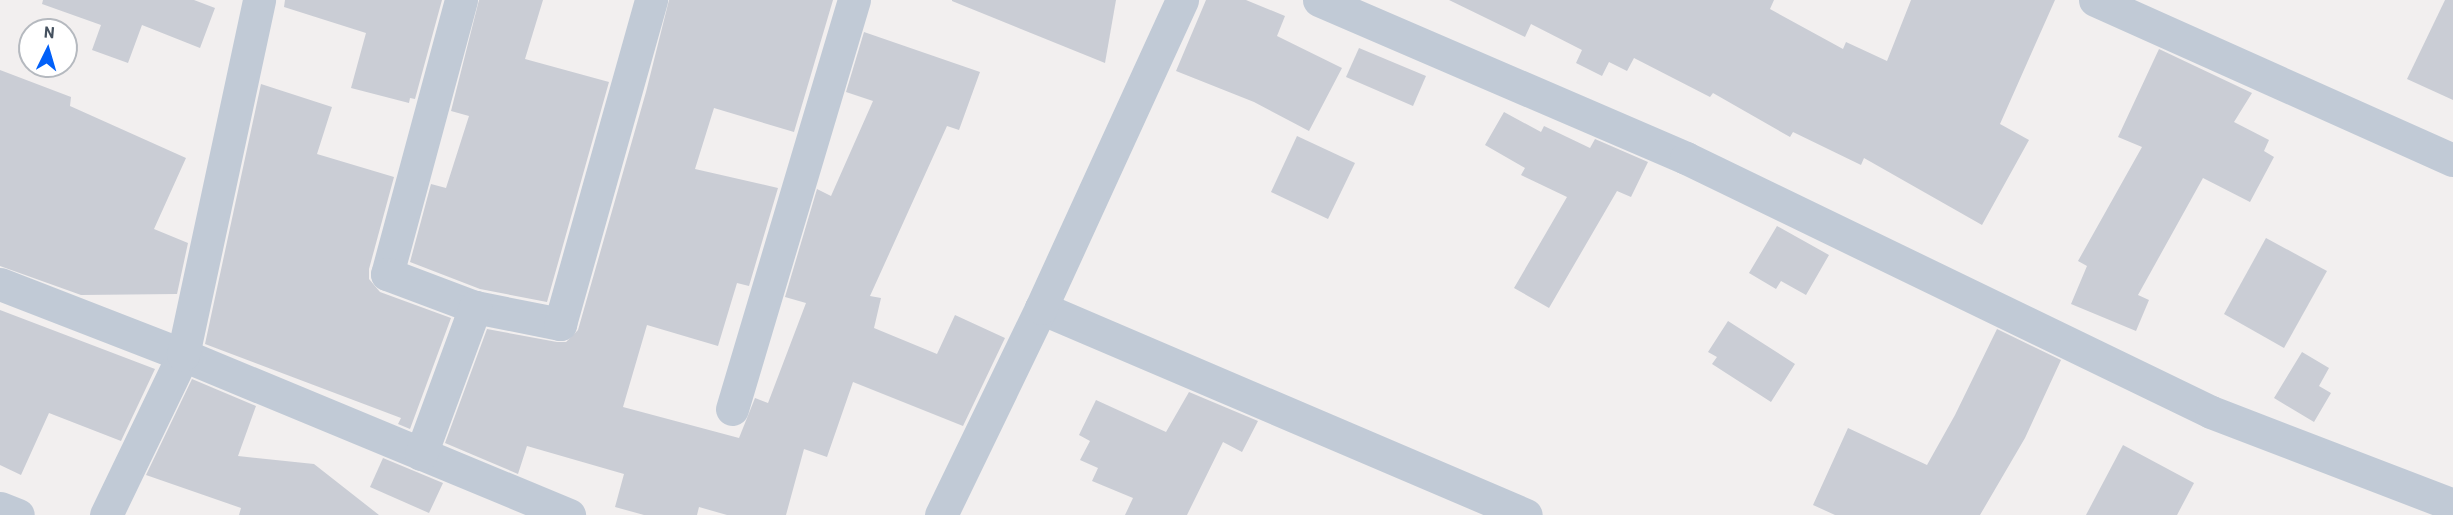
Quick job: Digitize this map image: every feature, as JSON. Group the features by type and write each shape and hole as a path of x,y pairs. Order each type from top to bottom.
{"street":[{"path":"106,515 183,355 259,0"},
{"path":"461,0 387,274 475,307 560,324 651,0"},
{"path":"732,410 854,0"},
{"path":"941,515 1041,308 1182,0"},
{"path":"1319,0 1686,158 2211,412 2453,505"},
{"path":"2095,0 2453,160"},
{"path":"0,284 183,355 569,515"},
{"path":"421,453 475,307"},
{"path":"1041,308 1526,515"},
{"path":"0,508 18,515"}],"building":[{"path":"43,0 194,0 215,8 200,48 142,25 128,63 92,50 101,25 42,4"},
{"path":"285,0 442,0 415,99 410,98 409,103 351,88 366,33 284,7"},
{"path":"479,0 543,0 525,59 609,82 547,302 480,289 410,262 431,184 446,188 469,116 451,111"},
{"path":"669,0 833,0 794,132 714,108 695,169 778,188 749,286 737,283 718,346 647,325 623,407 739,438 755,398 768,403 806,303 785,297 817,189 831,196 873,101 846,92 864,32 980,72 959,130 947,126 870,296 881,298 874,328 937,354 955,315 1005,338 963,426 853,382 827,457 804,449 786,515 727,515 699,507 697,515 644,515 615,507 624,474 527,446 518,474 445,443 487,329 557,342 566,342 578,330 646,92"},
{"path":"1116,0 1105,63 952,1"},
{"path":"1206,0 1246,0 1285,16 1277,36 1342,68 1309,131 1254,102 1176,71"},
{"path":"1449,0 1774,0 1770,9 1843,49 1846,42 1887,61 1911,0 2055,0 2000,124 2029,140 1982,225 1864,158 1861,165 1793,132 1790,137 1713,93 1710,97 1634,58 1627,71 1609,62 1602,76 1576,63 1582,50 1531,24 1525,37"},
{"path":"2445,0 2453,0 2453,100 2407,79"},
{"path":"1359,48 1426,76 1413,106 1346,77"},
{"path":"2159,49 2252,93 2234,122 2269,140 2264,151 2274,157 2250,202 2203,178 2138,295 2149,300 2136,331 2071,304 2087,266 2078,261 2142,147 2118,137"},
{"path":"0,70 71,97 70,106 186,158 154,229 188,243 177,294 81,295 0,266"},
{"path":"261,84 332,107 317,154 394,177 369,269 369,279 380,292 451,318 410,429 398,424 401,418 205,344"},
{"path":"1504,112 1541,132 1544,126 1590,148 1595,139 1648,162 1631,197 1617,191 1549,308 1514,288 1567,197 1521,175 1525,168 1485,145"},
{"path":"1297,136 1355,163 1328,219 1271,192"},
{"path":"1777,226 1829,255 1806,295 1781,281 1776,289 1749,273"},
{"path":"2266,238 2327,271 2284,348 2224,314"},
{"path":"0,310 155,369 121,441 49,413 21,475 0,465"},
{"path":"1728,321 1795,364 1771,402 1712,364 1717,357 1708,352"},
{"path":"1997,329 2061,360 2025,438 1980,515 1835,515 1813,505 1848,428 1927,465 1955,415"},
{"path":"2302,352 2329,368 2319,386 2331,393 2314,422 2274,398"},
{"path":"192,379 256,406 238,456 314,464 379,515 239,515 241,508 146,475"},
{"path":"1189,392 1258,421 1242,452 1223,442 1187,515 1125,515 1133,498 1092,481 1098,468 1080,460 1090,441 1079,435 1096,400 1166,432"},
{"path":"2123,445 2194,483 2177,515 2086,515"},
{"path":"383,458 443,483 429,513 370,487"}]}
